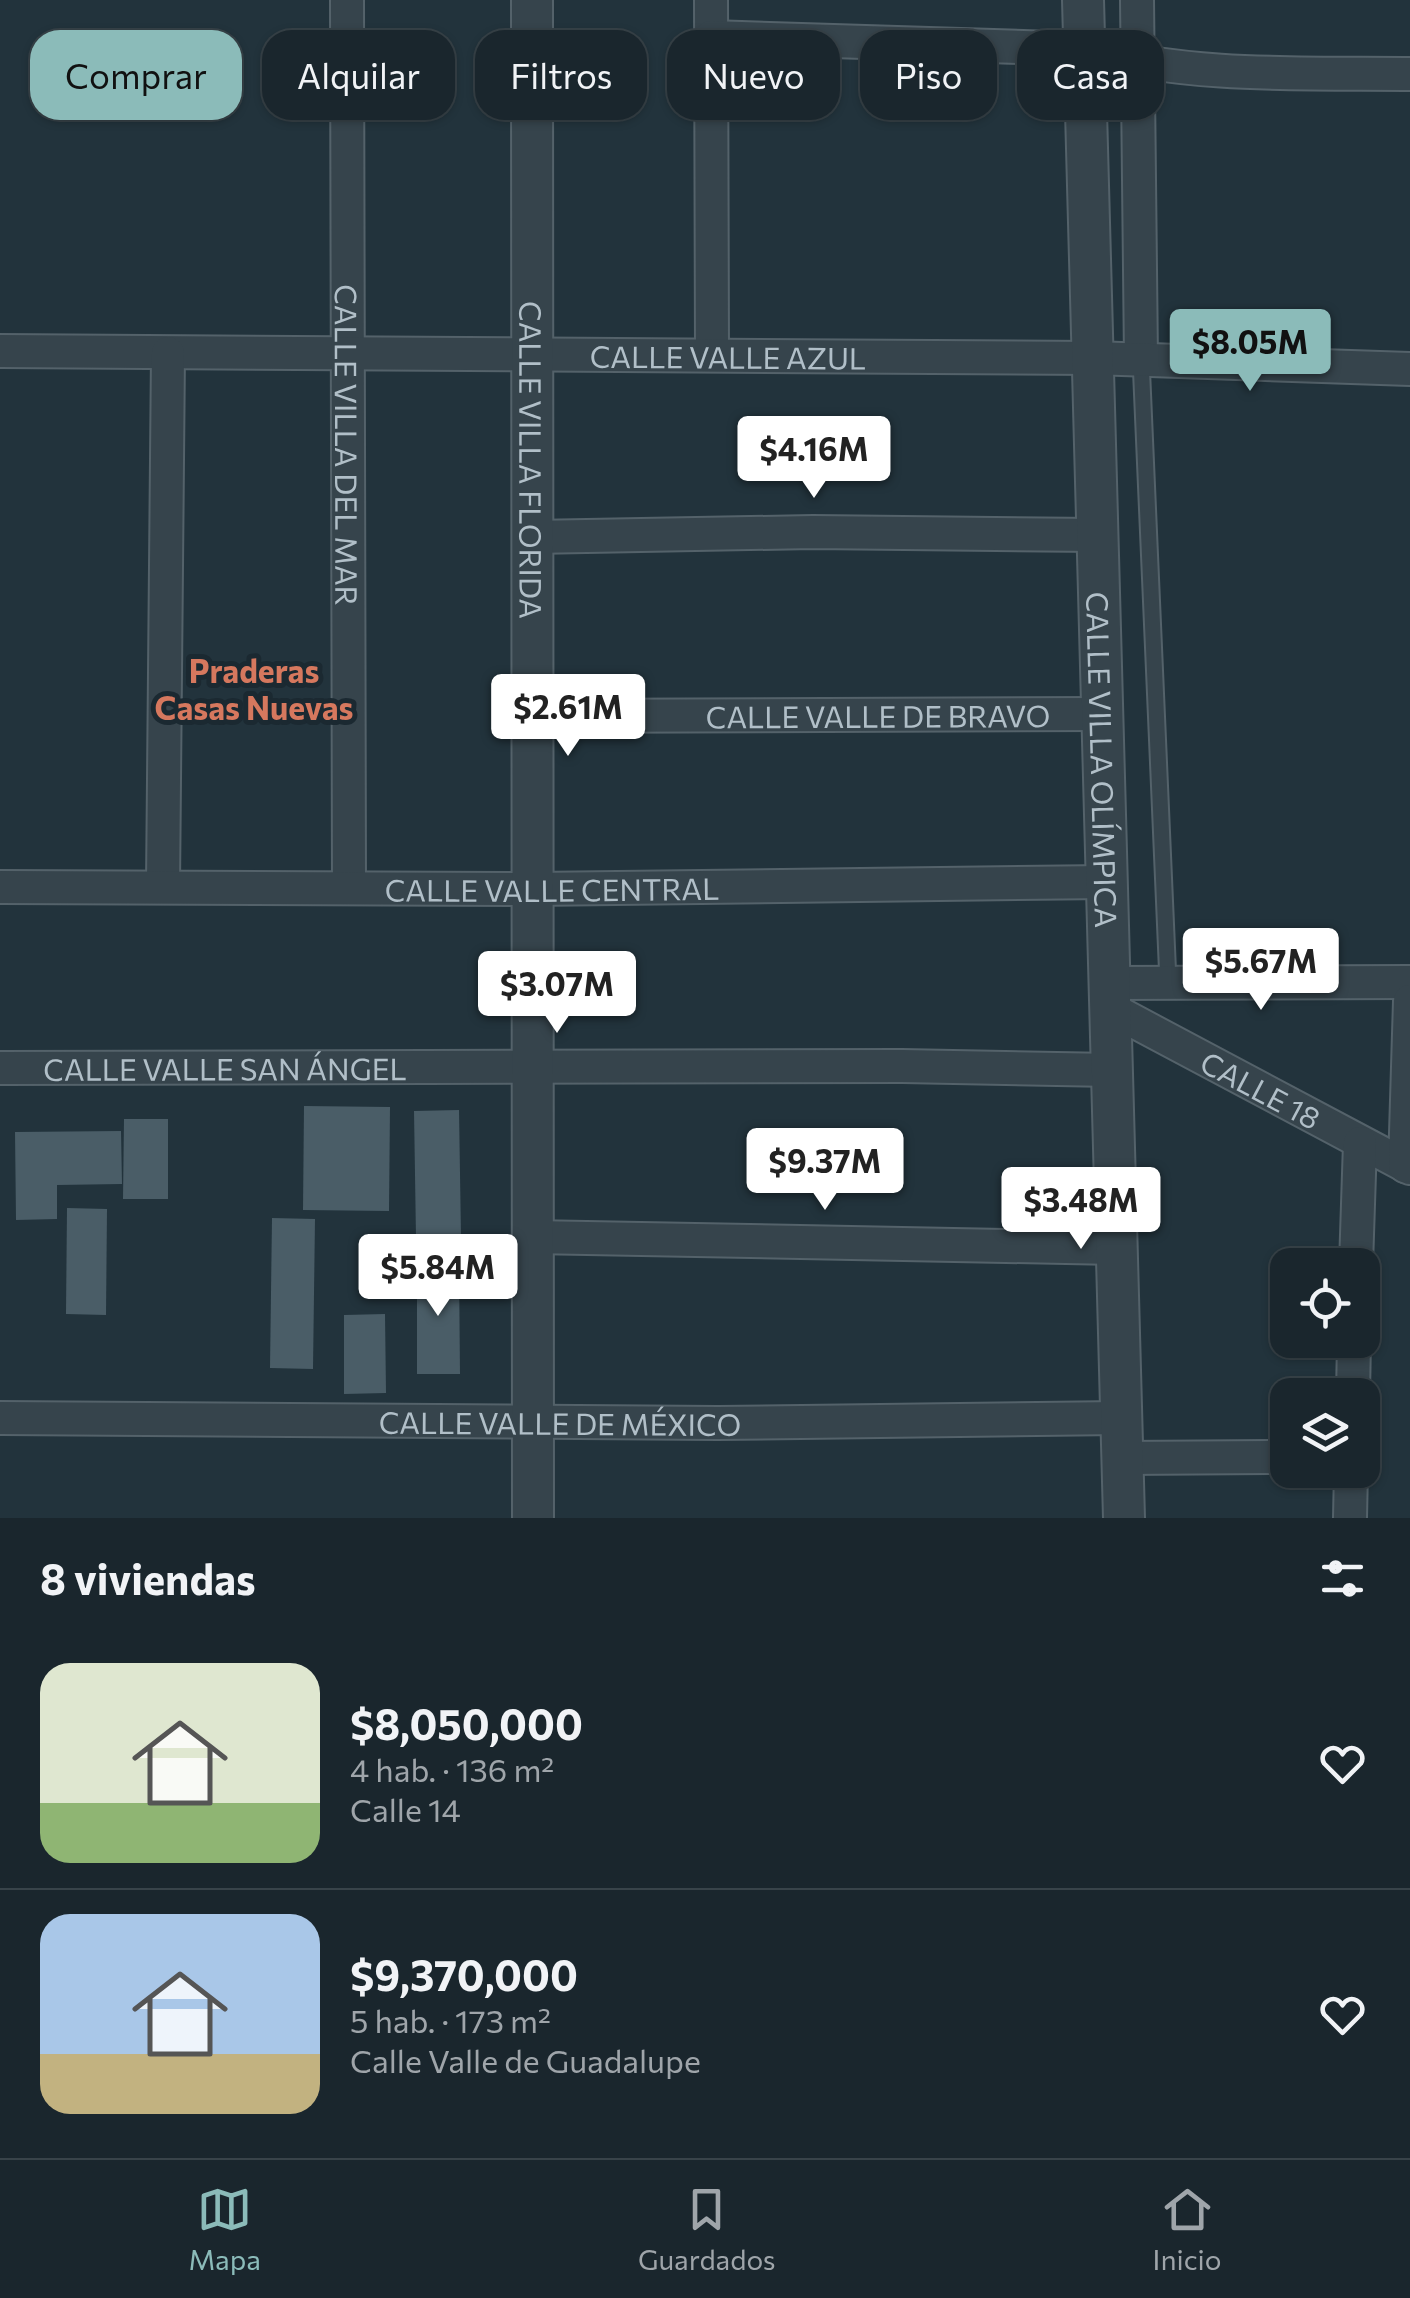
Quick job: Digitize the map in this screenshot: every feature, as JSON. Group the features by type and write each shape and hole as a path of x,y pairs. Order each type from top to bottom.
{"street":[{"name":"CALLE VILLA DEL MAR","path":"347,0 349,888"},
{"name":"CALLE VILLA FLORIDA","path":"532,0 533,1518"},
{"path":"711,0 711,30"},
{"name":"CALLE VILLA OLÍMPICA","path":"1083,0 1084,30"},
{"path":"1137,0 1137,30"},
{"path":"840,41 1017,47"},
{"path":"1164,65 1279,73 1410,74"},
{"path":"711,120 712,354"},
{"name":"CALLE VILLA OLÍMPICA","path":"1086,120 1124,1518"},
{"path":"1138,120 1142,360"},
{"name":"CALLE VALLE AZUL","path":"0,351 1093,358 1410,369"},
{"path":"163,886 168,354"},
{"path":"532,537 813,532 1097,535"},
{"name":"CALLE VALLE DE BRAVO","path":"533,716 1104,714"},
{"name":"CALLE VALLE CENTRAL","path":"0,887 533,889 1107,882"},
{"path":"1111,996 1168,982 1410,982"},
{"name":"CALLE 18","path":"1111,996 1360,1143 1408,1167"},
{"path":"1408,1167 1410,1001"},
{"name":"CALLE VALLE SAN ÁNGEL","path":"0,1068 1112,1070"},
{"path":"1357,1248 1360,1143"},
{"path":"532,1237 1116,1248"},
{"name":"CALLE VALLE DE MÉXICO","path":"0,1418 532,1422 1120,1418"},
{"path":"1122,1458 1270,1457"},
{"path":"1350,1488 1350,1518"}],"lane":[{"path":"1142,360 1168,982"}],"building":[{"path":"304,1106 390,1107 389,1211 303,1210"},
{"path":"459,1110 461,1238 416,1239 414,1111"},
{"path":"124,1119 168,1119 168,1199 123,1199"},
{"path":"121,1131 122,1184 57,1185 57,1219 16,1220 15,1132"},
{"path":"67,1208 107,1209 106,1315 66,1314"},
{"path":"272,1218 315,1219 313,1369 270,1368"},
{"path":"417,1264 459,1264 460,1374 417,1374"},
{"path":"385,1314 386,1393 344,1394 344,1315"}],"district":[{"name":"Praderas Casas Nuevas","path":"254,688"}]}
